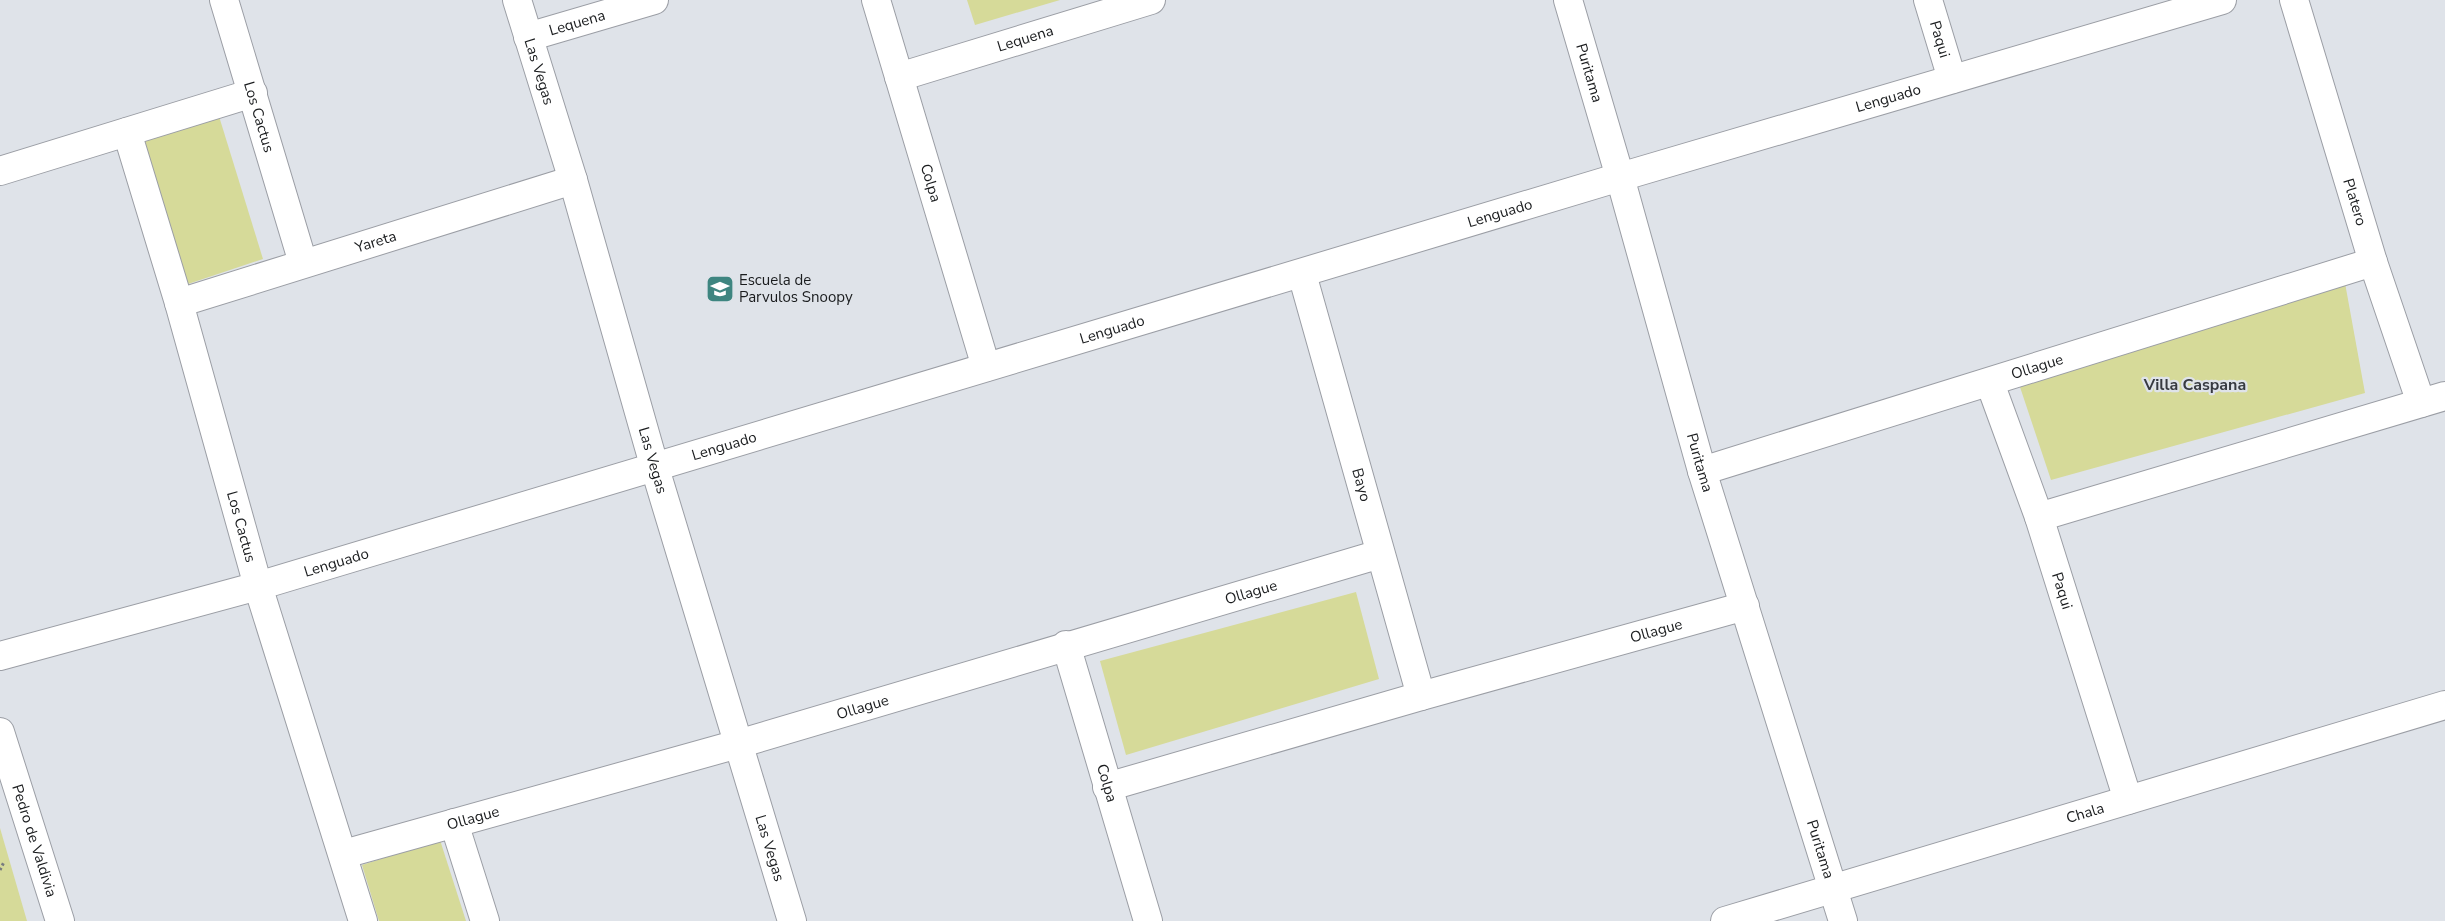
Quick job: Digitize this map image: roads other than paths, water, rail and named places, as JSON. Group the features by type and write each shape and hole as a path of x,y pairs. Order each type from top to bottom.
{"street":[{"name":"Los Cactus","path":"224,0 303,263"},
{"name":"Las Vegas","path":"517,0 573,180 654,465 792,921"},
{"name":"Lequena","path":"528,38 654,0"},
{"name":"Colpa","path":"876,0 986,366"},
{"name":"Lequena","path":"899,77 1151,0"},
{"name":"Puritama","path":"1568,0 1620,177 1702,471 1843,921"},
{"name":"Paqui","path":"1928,0 1952,79"},
{"name":"Lenguado","path":"0,656 258,586 654,465 2222,0"},
{"name":"Platero","path":"2294,0 2373,262 2433,399"},
{"path":"0,171 253,93"},
{"name":"Los Cactus","path":"128,132 258,586 344,854 363,921"},
{"name":"Yareta","path":"178,303 573,180"},
{"name":"Ollague","path":"1702,471 1990,383 2373,262"},
{"name":"Bayo","path":"1302,274 1421,696"},
{"name":"Paqui","path":"1990,383 2040,517 2128,800"},
{"path":"2040,517 2433,399"},
{"name":"Ollague","path":"344,854 738,744 1066,645 1380,554"},
{"name":"Ollague","path":"1107,787 1421,696 1745,606"},
{"name":"Colpa","path":"1066,645 1148,921"},
{"name":"Chala","path":"1725,921 2445,705"},
{"name":"Pedro de Valdivia","path":"0,732 60,921"},
{"path":"454,823 485,921"}],"place":[{"name":"Escuela de Parvulos Snoopy","path":"720,289"}],"district":[{"name":"Villa Caspana","path":"2195,384"}]}
